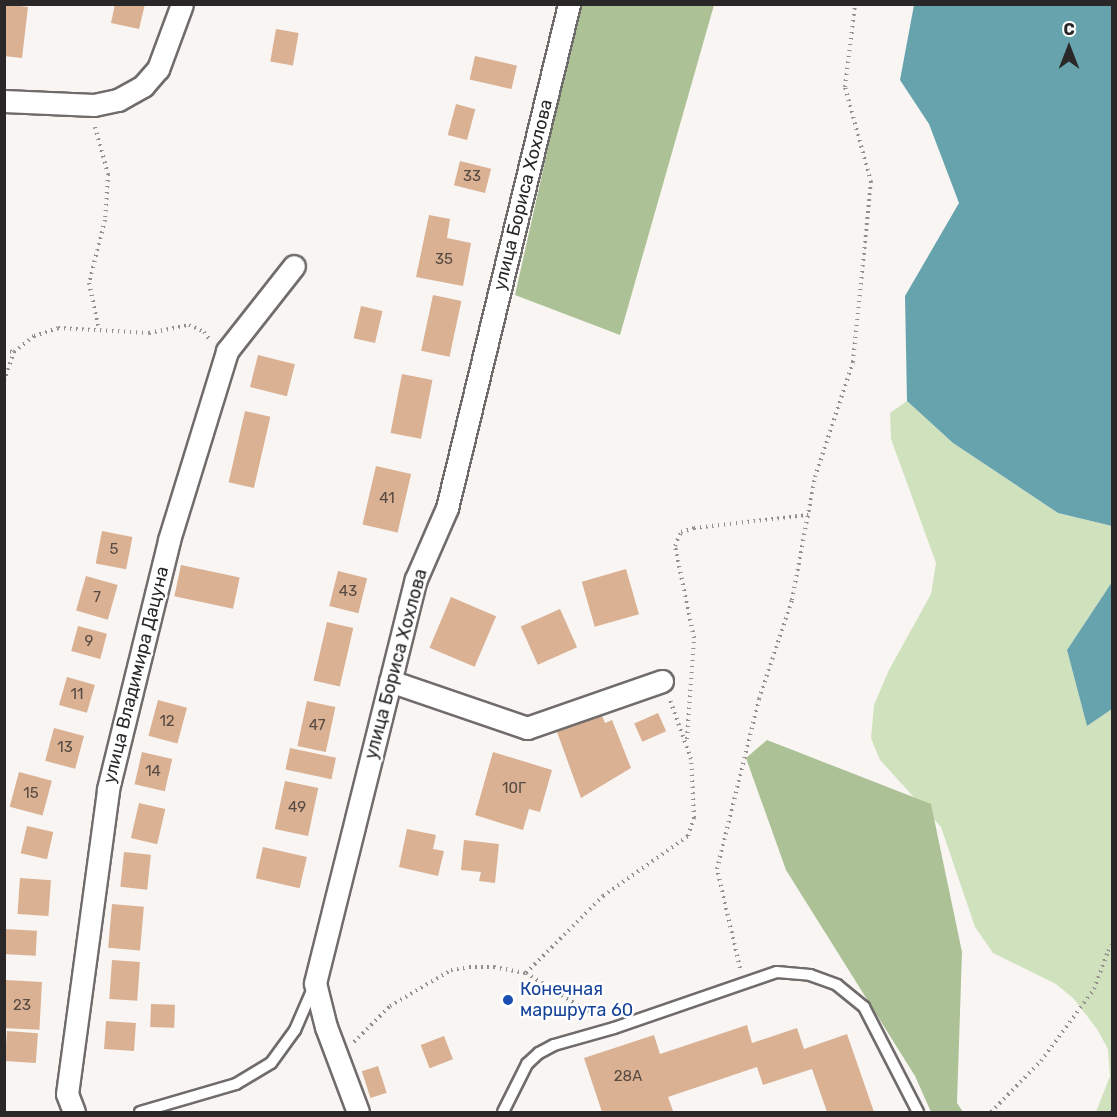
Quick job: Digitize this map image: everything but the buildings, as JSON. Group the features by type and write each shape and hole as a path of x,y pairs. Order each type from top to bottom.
{"street":[{"path":"4,101 94,105 118,100 143,86 158,69 182,4"},
{"name":"улица Бориса Хохлова","path":"358,1113 326,1027 315,983 416,579 447,508 569,4"},
{"name":"улица Владимира Дацуна","path":"74,1113 67,1094 108,789 169,540 226,351 294,267"},
{"path":"390,681 527,728 662,681"}],"lane":[{"path":"503,1113 526,1064 539,1053 554,1045 614,1028 777,972 810,975 837,985 864,1007 918,1113"},
{"path":"140,1113 236,1084 271,1063 295,1030 315,983"}],"path":[{"path":"744,984 717,869 759,699 792,600 815,477 853,362 871,182 845,87 855,4"},
{"path":"94,105 95,132 104,154 108,174 105,220 89,284 99,329"},
{"path":"4,381 14,352 34,336 58,328 149,333 189,325 204,332 210,341 226,351"},
{"path":"4,351 14,352"},
{"path":"687,742 694,638 675,546 681,532 694,528 808,515"},
{"path":"526,973 603,896 688,836 694,818 691,759 687,742 662,681"},
{"path":"991,1113 1041,1061 1094,989 1108,951 1113,945"},
{"path":"339,1057 390,1006 451,970 494,967 526,973 614,1028"}],"green space":[{"path":"580,5 714,5 620,335 515,295"},
{"path":"907,401 953,443 1058,513 1112,526 1112,582 1067,650 1087,726 1112,709 1112,1112 1096,1112 1110,1076 1108,1049 1097,1029 1074,999 1056,984 993,953 975,927 941,827 880,760 871,738 874,705 889,670 931,594 936,563 891,439 890,413"},
{"path":"767,740 931,804 962,952 957,1103 963,1112 931,1112 915,1076 786,870 746,758"}],"water":[{"path":"914,5 1112,5 1112,526 1058,513 953,443 907,401 905,296 959,203 929,124 900,80"},
{"path":"1112,582 1112,709 1087,726 1067,650"}],"place":[{"name":"Конечная маршрута 60","path":"508,1000"}]}
